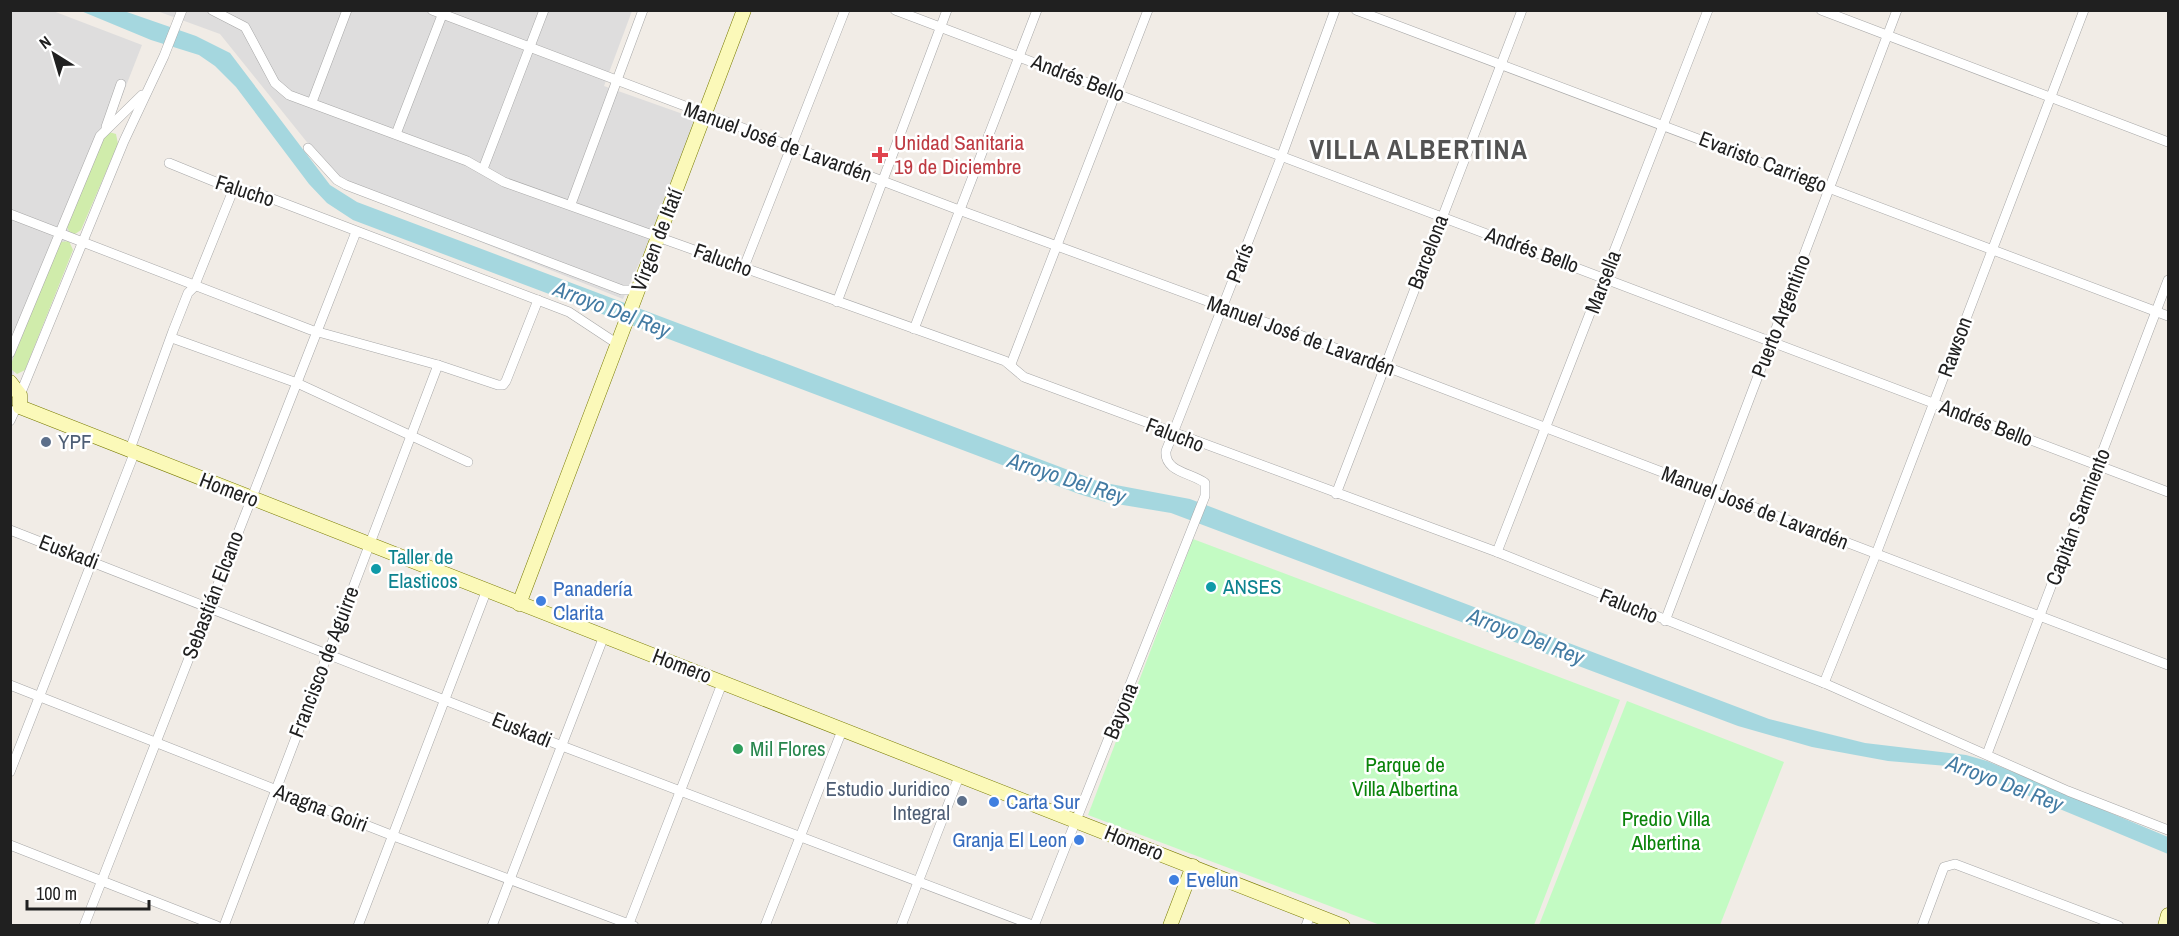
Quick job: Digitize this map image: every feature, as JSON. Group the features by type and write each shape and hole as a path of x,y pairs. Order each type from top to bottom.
{"main road":[{"name":"Virgen de Itatí","path":"519,604 621,341 636,295 744,10"},
{"path":"10,382 15,409"},
{"name":"Homero","path":"15,409 486,592 723,681 1077,820 1193,866 1308,919 1343,926"},
{"path":"1170,926 1193,866"},
{"path":"2165,926 2169,915"}],"street":[{"name":"Falucho","path":"212,10 245,27 282,90 483,169 504,182 571,204 1011,364 1024,377 1497,552 1824,683 2068,791 2169,830"},
{"path":"312,102 347,10"},
{"name":"Manuel José de Lavardén","path":"432,10 616,82 1384,366 2169,665"},
{"path":"483,169 544,10"},
{"path":"571,204 643,10"},
{"path":"744,267 844,10"},
{"name":"Andrés Bello","path":"895,10 2169,492"},
{"path":"837,302 946,10"},
{"path":"914,328 1037,10"},
{"path":"1011,364 1148,10"},
{"name":"París","path":"1205,496 1205,483 1173,467 1168,462 1166,451 1224,307 1335,10"},
{"name":"Evaristo Carriego","path":"1356,10 2169,316"},
{"name":"Barcelona","path":"1336,494 1522,10"},
{"name":"Marsella","path":"1497,552 1708,10"},
{"path":"1821,10 2169,142"},
{"name":"Puerto Argentino","path":"1665,621 1897,10"},
{"name":"Rawson","path":"1824,683 1876,555 2084,10"},
{"path":"396,134 443,13"},
{"path":"15,409 124,141 181,14"},
{"path":"10,353 59,232 105,129 121,84"},
{"path":"105,129 146,92"},
{"path":"105,129 120,131 124,141"},
{"path":"308,148 337,180 346,185 636,295"},
{"name":"Falucho","path":"169,163 234,188 257,193 538,300 580,318 621,341"},
{"path":"10,772 92,561 188,293 194,287 234,188"},
{"path":"10,214 194,287 318,332 503,385 538,300"},
{"name":"Sebastián Elcano","path":"84,926 356,232"},
{"name":"Capitán Sarmiento","path":"1987,754 2169,280"},
{"path":"172,338 297,383 468,462"},
{"name":"Francisco de Aguirre","path":"224,926 274,789 370,546 438,365"},
{"name":"Bayona","path":"1034,925 1205,496"},
{"name":"Euskadi","path":"10,530 562,746 1034,925"},
{"path":"358,926 390,835 486,592"},
{"path":"492,926 604,636"},
{"path":"630,925 723,681"},
{"name":"Aragna Goiri","path":"10,685 390,835 630,925"},
{"path":"765,926 843,728"},
{"path":"901,926 960,774"},
{"path":"10,845 217,926"},
{"path":"1922,926 1944,867 1955,864 2119,926"}],"shaded area":[{"path":"11,11 53,11 142,45 11,380"},
{"path":"157,11 632,11 604,86 697,119 654,230 623,299 343,187 220,34"}],"green space":[{"path":"109,132 116,134 118,144 81,230 75,234 70,233 67,227 104,137"},
{"path":"69,241 73,250 25,370 17,374 11,369 11,364 58,246 61,242"},
{"name":"Parque de Villa Albertina","path":"1193,539 1620,700 1534,925 1380,925 1088,815"},
{"name":"Predio Villa Albertina","path":"1627,701 1784,762 1720,925 1539,925"}],"water":[{"name":"Arroyo Del Rey","path":"81,11 124,11 196,36 230,53 330,185 357,202 1100,482 1190,499 1769,719 1865,743 1966,755 1987,761 2168,837 2168,854 1959,767 1888,761 1812,747 1738,726 1171,513 1105,502 1079,494 353,220 327,203 309,184 236,87 215,66 199,55 151,40"}],"place":[{"name":"Unidad Sanitaria 19 de Diciembre","path":"880,155"},
{"name":"YPF","path":"46,442"},
{"name":"Taller de Elasticos","path":"376,569"},
{"name":"ANSES","path":"1211,587"},
{"name":"Panadería Clarita","path":"541,601"},
{"name":"Mil Flores","path":"738,749"},
{"name":"Estudio Juridico Integral","path":"962,801"},
{"name":"Carta Sur","path":"994,802"},
{"name":"Granja El Leon","path":"1079,840"},
{"name":"Evelun","path":"1174,880"}],"district":[{"name":"VILLA ALBERTINA","path":"1419,150"}]}
